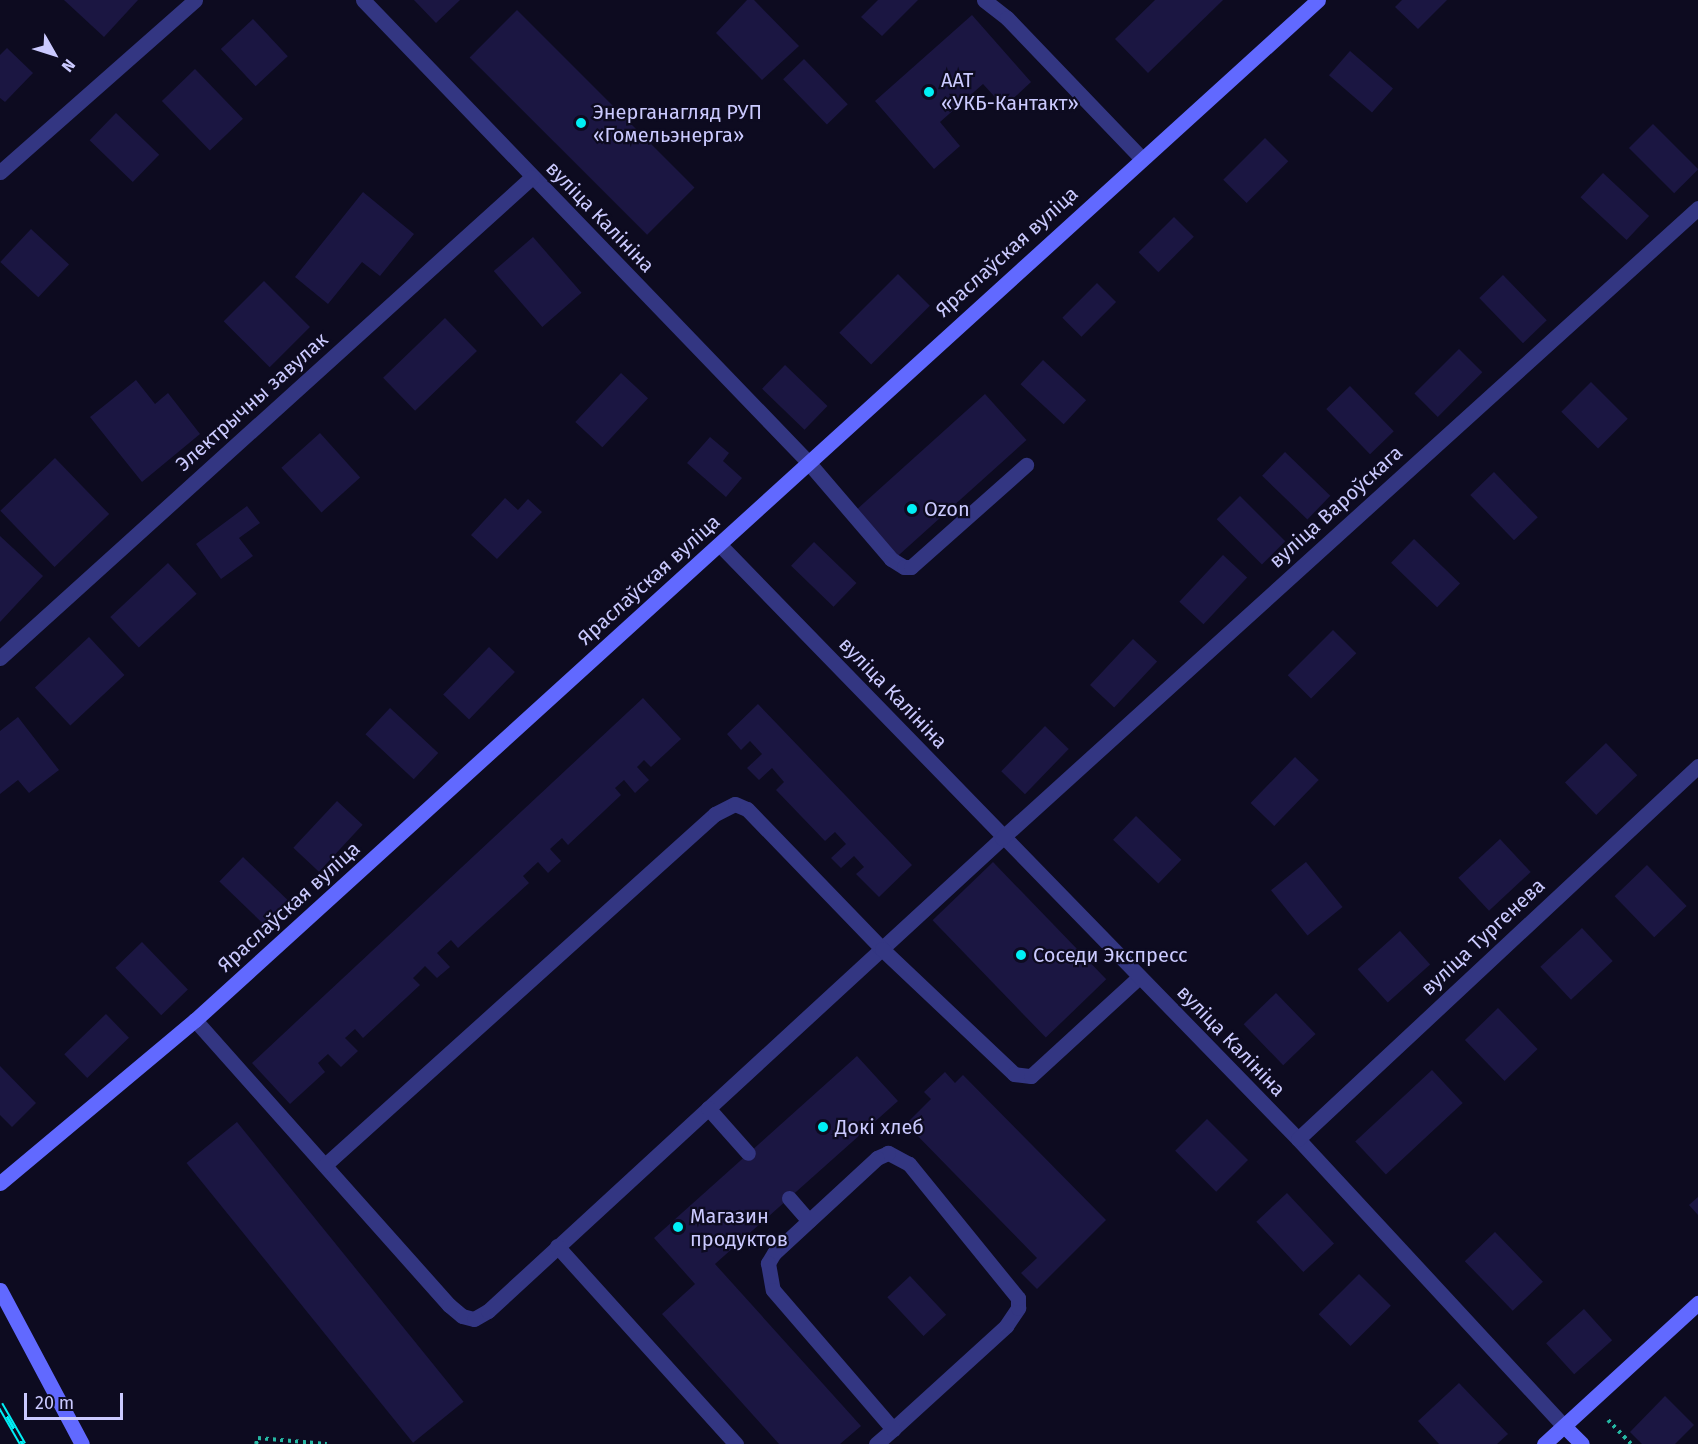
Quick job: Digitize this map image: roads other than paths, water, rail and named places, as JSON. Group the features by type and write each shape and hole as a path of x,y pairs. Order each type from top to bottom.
{"street":[{"path":"0,172 195,0"},
{"name":"вуліца Калініна","path":"363,0 808,462 891,559 904,567 911,567 1026,465"},
{"path":"984,0 1007,18 1142,159"},
{"name":"Яраслаўская вуліца","path":"0,1183 195,1020 1318,0"},
{"name":"Электрычны завулак","path":"0,658 532,177"},
{"name":"вуліца Вароўскага","path":"195,1020 462,1316 474,1319 488,1311 1002,838 1698,208"},
{"name":"вуліца Калініна","path":"720,545 1002,838 1298,1139 1582,1444"},
{"name":"вуліца Тургенева","path":"1298,1139 1698,766"},
{"path":"325,1166 725,808 735,804 747,809 882,949 1007,1070 1023,1076 1031,1076 1139,977"},
{"path":"708,1108 748,1153"},
{"path":"876,1444 893,1429 1015,1317 1018,1298 909,1164 897,1155 888,1153 877,1158 809,1221 768,1263 773,1290 893,1429"},
{"path":"789,1198 809,1221"},
{"path":"557,1246 728,1441"},
{"path":"0,1290 82,1444"},
{"path":"1544,1444 1698,1303"}],"railway":[{"path":"0,1404 23,1444"}],"place":[{"name":"ААТ «УКБ-Кантакт»","path":"929,92"},
{"name":"Энерганагляд РУП «Гомельэнерга»","path":"581,123"},
{"name":"Ozon","path":"912,509"},
{"name":"Соседи Экспресс","path":"1021,955"},
{"name":"Докі хлеб","path":"823,1127"},
{"name":"Магазин продуктов","path":"678,1227"}]}
